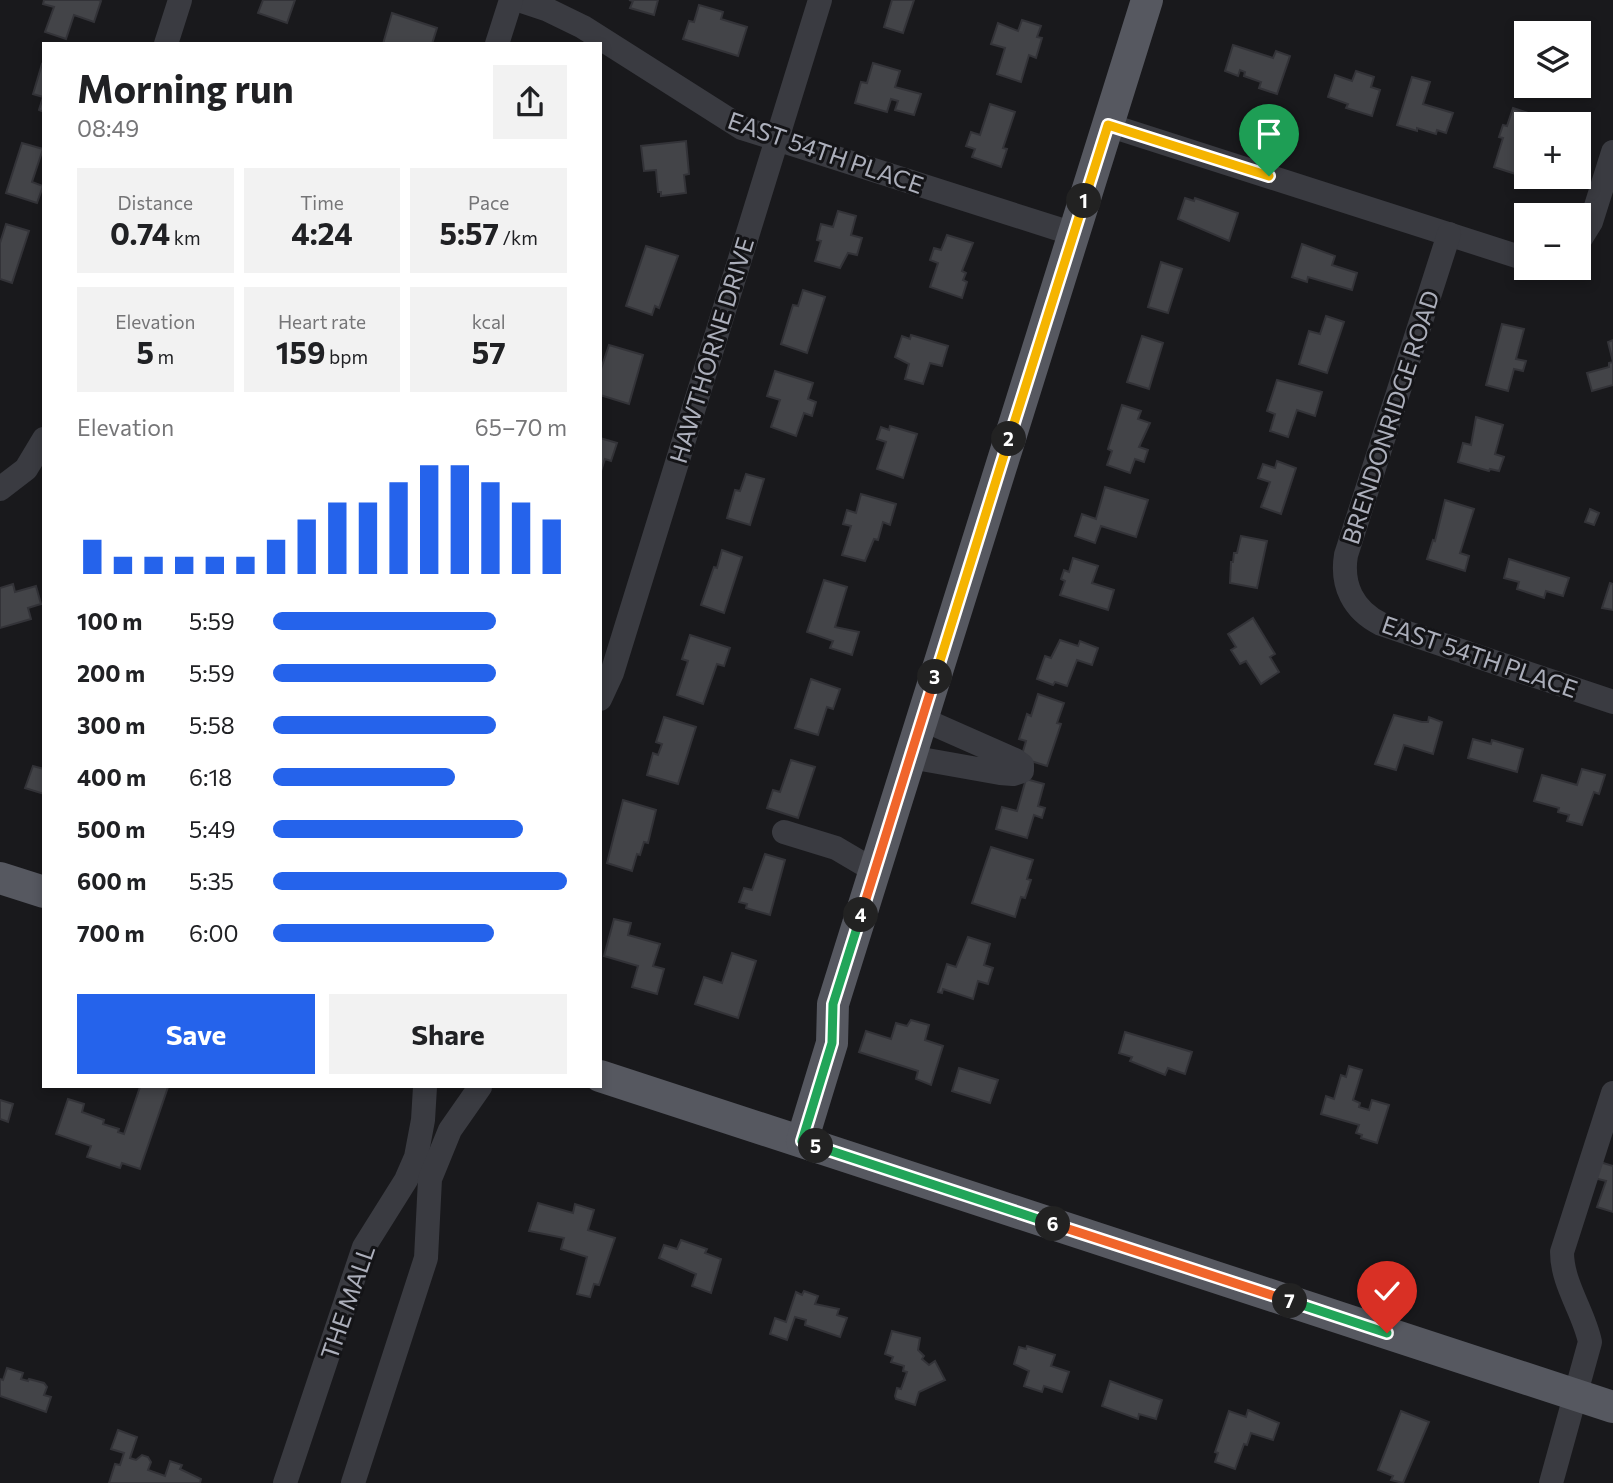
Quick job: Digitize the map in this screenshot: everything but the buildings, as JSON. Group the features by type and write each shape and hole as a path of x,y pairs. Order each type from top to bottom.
{"main road":[{"path":"792,1138 812,1035 833,1004 1147,0"},
{"path":"0,878 42,891"},
{"path":"602,1077 1613,1407"}],"street":[{"path":"167,42 180,0"},
{"path":"499,42 511,0"},
{"name":"EAST 54TH PLACE","path":"519,0 583,27 742,128 1074,234"},
{"name":"HAWTHORNE DRIVE","path":"602,695 612,673 820,0"},
{"path":"1108,125 1514,255"},
{"path":"1591,220 1613,152"},
{"name":"BRENDONRIDGE ROAD","path":"1353,600 1345,578 1346,555 1449,234"},
{"path":"0,489 26,469 42,442"},
{"name":"EAST 54TH PLACE","path":"1353,600 1363,613 1381,624 1613,702"},
{"path":"910,757 1000,773 1013,774 1022,771 1022,765 1015,760 922,719"},
{"path":"784,832 836,848 875,871"},
{"name":"THE MALL","path":"354,1483 426,1258 427,1197 423,1168 425,1088"},
{"name":"THE MALL","path":"285,1483 364,1247 479,1088"},
{"path":"1551,1483 1590,1342 1564,1272 1562,1252 1613,1093"},
{"path":"423,1120 450,1130"}],"route":[{"path":"1269,176 1108,125 833,1004 832,1043 802,1141 1387,1333"}]}
